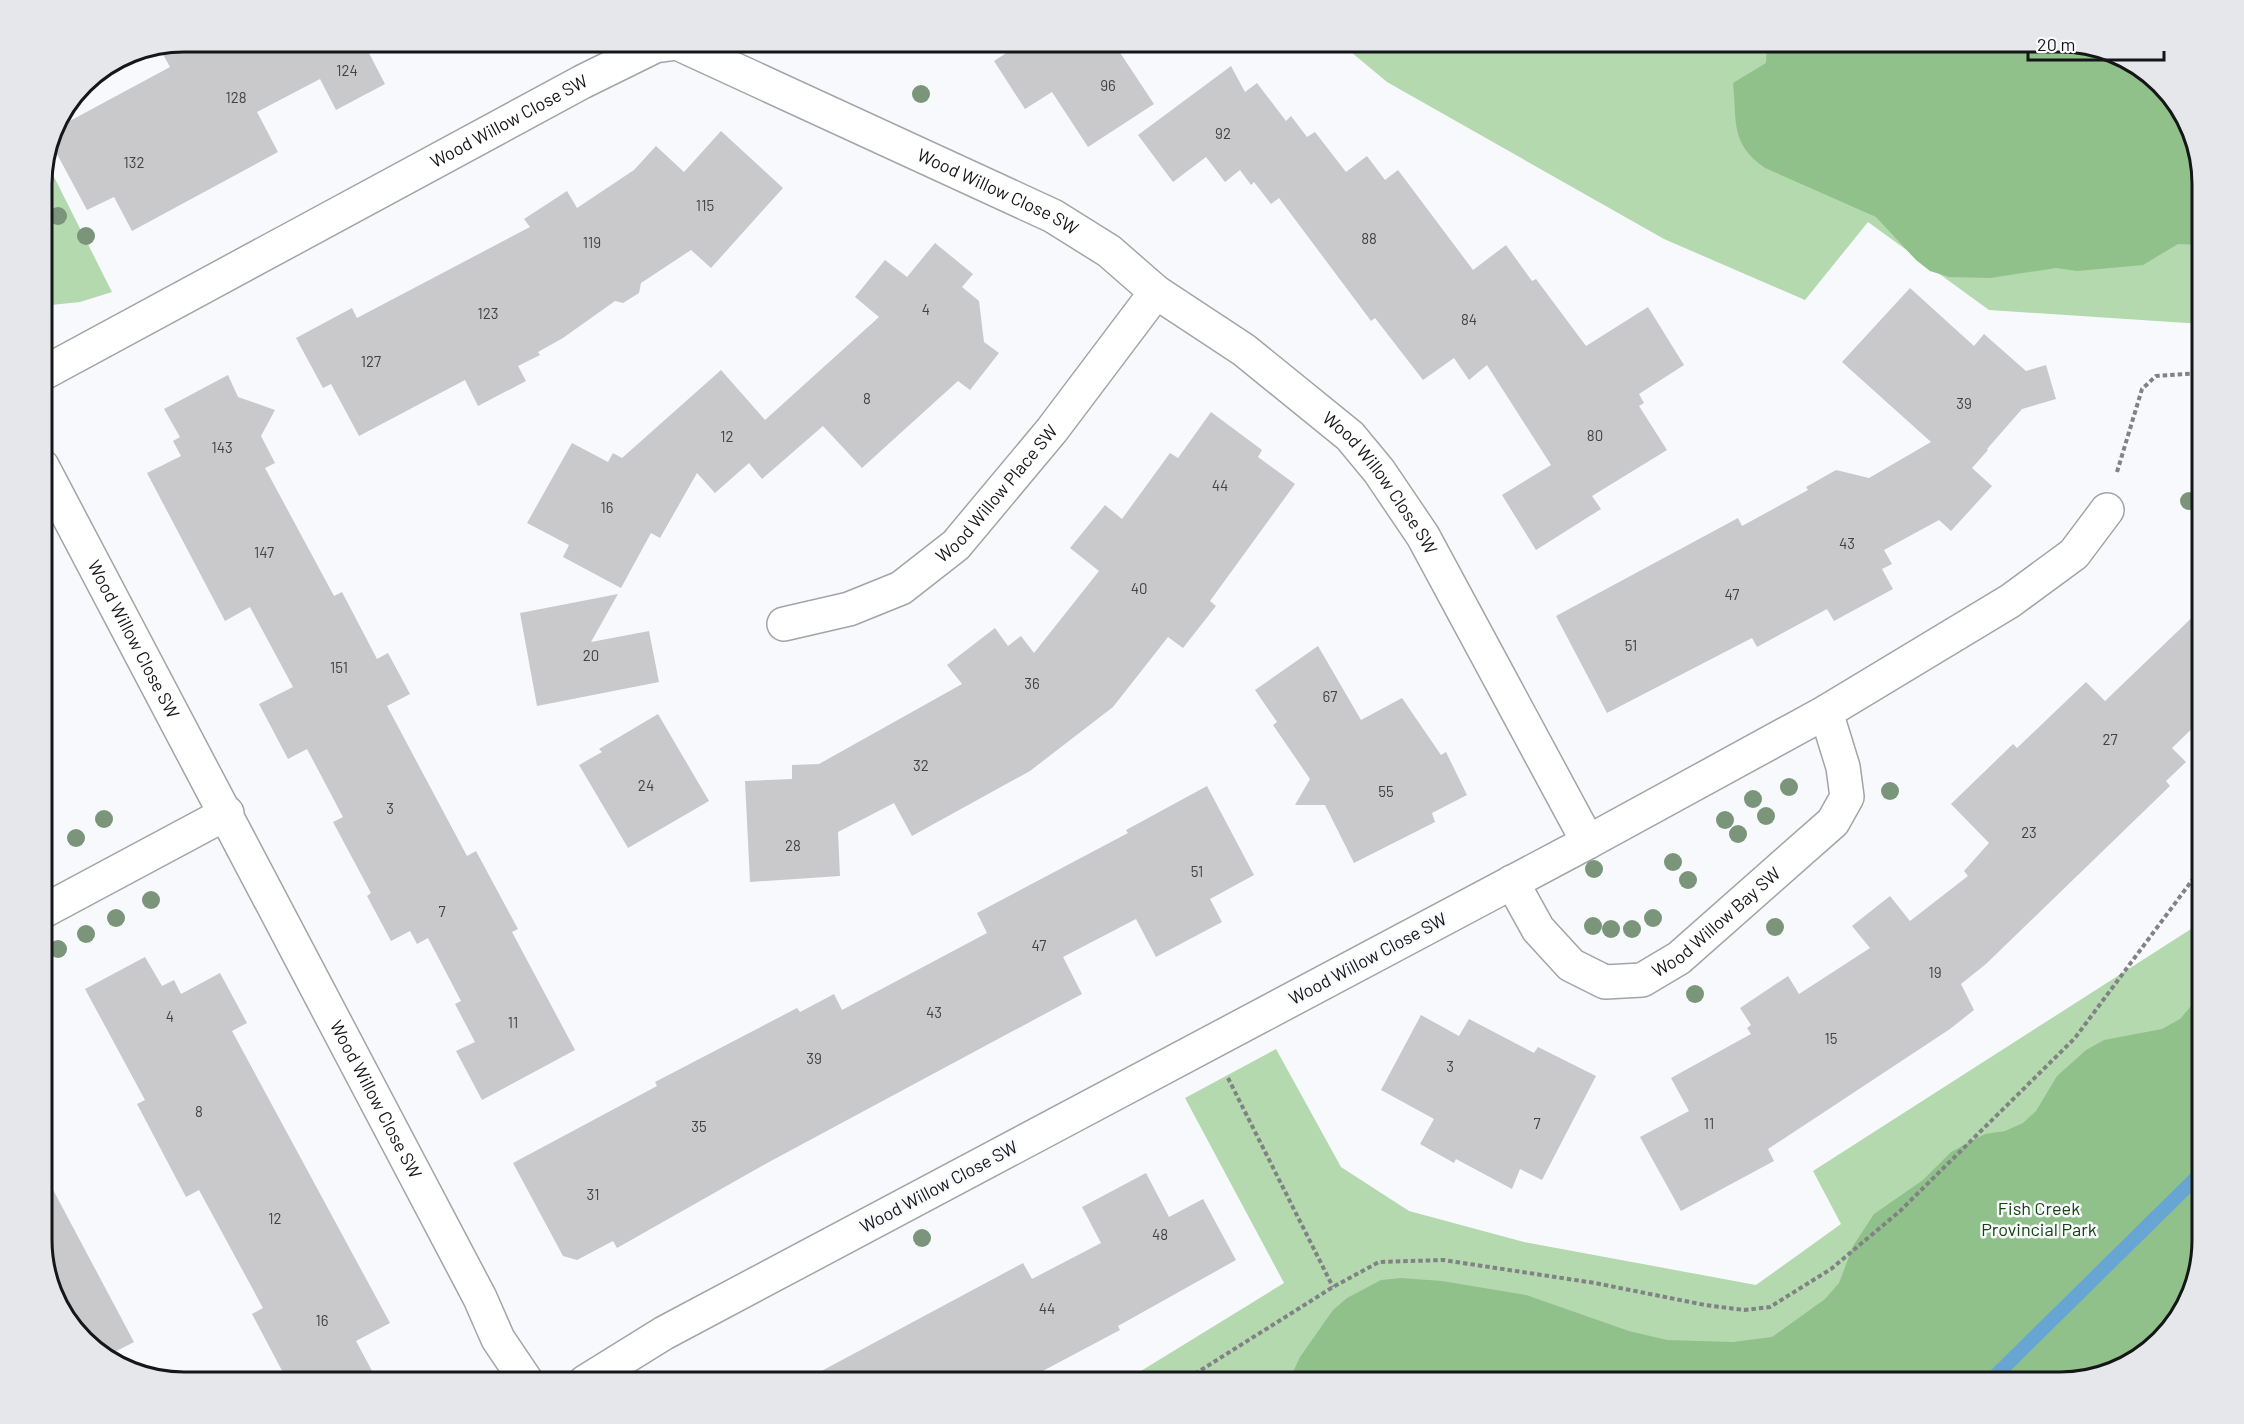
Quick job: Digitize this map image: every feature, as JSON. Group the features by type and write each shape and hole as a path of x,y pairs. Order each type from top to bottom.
{"street":[{"name":"Wood Willow Close SW","path":"53,368 582,82 641,53"},
{"name":"Wood Willow Close SW","path":"601,1372 664,1333 1588,842 1423,536 1379,471 1350,436 1244,350 1156,292 1109,251 1053,216 703,53"},
{"name":"Wood Willow Place SW","path":"784,624 849,609 901,588 956,545 1052,430 1156,292"},
{"name":"Wood Willow Close SW","path":"53,487 475,1287 498,1339 520,1372"},
{"path":"1588,842 1826,712 2028,589 2074,554 2108,510"},
{"name":"Wood Willow Bay SW","path":"1512,882 1538,929 1571,965 1605,982 1642,980 1679,958 1833,822 1847,797 1843,767 1826,712"},
{"path":"53,906 227,813"}],"path":[{"path":"2108,510 2128,427 2142,389 2156,375 2192,373"},
{"path":"1198,1372 1333,1287 1379,1262 1443,1260 1595,1283 1705,1305 1744,1310 1770,1307 1831,1269 1900,1211 2075,1038 2192,880"},
{"path":"1210,1043 1333,1287"}],"green space":[{"path":"1351,52 2060,52 2102,59 2133,75 2159,97 2178,126 2185,142 2192,184 2192,323 1989,310 1868,222 1805,300 1664,239 1387,82"},
{"path":"1767,52 2060,52 2102,59 2118,66 2147,85 2159,97 2178,126 2185,142 2190,167 2192,245 2178,244 2143,265 2077,271 2056,268 1990,278 1949,277 1930,271 1916,260 1876,217 1765,168 1746,150 1737,131 1733,83 1766,63"},
{"path":"53,175 112,292 80,302 53,305"},
{"path":"2192,928 2192,1240 2187,1274 2178,1298 2159,1327 2133,1349 2102,1365 2060,1372 1139,1372 1284,1283 1185,1098 1276,1049 1341,1167 1409,1211 1524,1242 1756,1285 1841,1224 1813,1171"},
{"name":"Fish Creek Provincial Park","path":"2192,1005 2192,1240 2187,1274 2178,1298 2159,1327 2133,1349 2102,1365 2060,1372 1293,1372 1300,1357 1333,1310 1347,1298 1381,1280 1401,1278 1442,1281 1526,1295 1629,1331 1667,1340 1733,1342 1772,1337 1825,1299 1839,1283 1853,1246 1874,1214 1923,1180 1951,1152 1985,1134 2005,1131 2023,1123 2036,1111 2057,1076 2086,1050 2104,1040 2162,1029 2180,1019"}],"building":[{"path":"1120,52 1154,104 1088,147 1052,92 1025,109 994,61 1007,53"},
{"path":"369,53 385,84 336,110 320,79 257,112 278,152 132,231 114,197 87,210 56,153 57,150 69,122 170,67 163,55"},
{"path":"1231,66 1245,92 1257,83 1286,121 1291,116 1307,137 1315,132 1346,172 1367,156 1385,180 1398,170 1473,270 1506,245 1532,281 1536,279 1586,346 1648,307 1684,365 1639,394 1644,403 1639,406 1667,450 1592,496 1601,509 1536,550 1502,495 1551,465 1487,365 1469,380 1454,358 1423,380 1375,318 1371,321 1279,198 1271,204 1254,182 1251,185 1240,170 1225,182 1206,157 1173,182 1138,135"},
{"path":"721,131 783,188 711,268 691,250 641,283 639,293 623,303 615,301 563,338 538,352 540,355 518,366 526,381 478,406 465,380 359,436 331,384 323,388 296,338 352,308 357,318 530,227 524,219 567,191 577,208 634,170 656,146 684,172"},
{"path":"935,243 973,274 962,287 979,301 984,342 999,353 970,390 958,381 862,468 823,426 762,479 749,463 715,493 697,473 660,538 651,533 621,588 563,557 569,545 527,523 572,443 608,462 613,453 622,458 721,370 765,420 879,317 855,297 885,260 907,277"},
{"path":"1910,288 1974,346 1984,334 2026,371 2046,365 2056,399 2022,409 1987,449 1972,468 1992,486 1951,531 1939,520 1884,550 1892,564 1882,569 1893,589 1834,621 1827,609 1757,647 1752,638 1607,713 1556,616 1738,518 1742,526 1808,490 1806,487 1836,470 1869,478 1931,442 1842,362"},
{"path":"228,375 238,397 275,410 261,436 275,463 265,468 334,596 342,592 377,659 388,653 410,694 387,706 467,856 476,851 518,929 512,932 575,1050 482,1100 456,1051 475,1042 455,1004 461,1001 428,938 417,944 410,931 391,941 367,896 371,893 333,822 343,817 307,749 288,759 259,704 293,687 250,607 225,621 147,473 181,456 173,441 180,437 164,409"},
{"path":"1211,412 1262,450 1258,457 1295,484 1210,601 1216,606 1183,648 1168,637 1113,707 1030,771 912,836 894,803 838,832 840,876 750,882 745,781 792,779 792,765 819,764 962,684 947,665 995,628 1008,646 1021,636 1034,653 1099,571 1070,548 1105,505 1122,519 1170,453 1178,458"},
{"path":"618,594 591,642 649,631 659,682 537,706 520,613"},
{"path":"2192,618 2192,729 2172,748 2186,762 2166,781 2170,786 1986,964 1961,984 1974,1010 1950,1029 1768,1149 1774,1161 1681,1211 1640,1137 1689,1111 1671,1078 1751,1034 1747,1028 1751,1025 1740,1008 1788,976 1799,994 1870,948 1852,926 1890,896 1910,921 1968,876 1964,871 1989,843 1951,804 2013,744 2017,748 2086,682 2105,701"},
{"path":"1318,646 1361,720 1402,698 1441,755 1446,752 1467,795 1432,813 1435,822 1354,863 1325,805 1295,805 1310,779 1273,725 1277,722 1255,690"},
{"path":"658,714 709,801 628,848 579,765 602,752 599,749"},
{"path":"1207,786 1254,875 1210,899 1222,922 1156,957 1136,919 1063,957 1082,994 769,1162 617,1248 613,1241 577,1260 563,1256 513,1163 657,1086 655,1082 797,1008 800,1012 834,994 842,1010 987,933 977,913 1128,833 1126,830"},
{"path":"145,957 162,986 174,980 181,994 220,973 247,1023 232,1031 390,1323 356,1341 373,1372 283,1372 252,1314 263,1308 199,1190 186,1197 137,1104 145,1100 85,989"},
{"path":"1421,1015 1459,1036 1469,1019 1534,1053 1538,1047 1596,1076 1542,1180 1520,1169 1512,1189 1456,1159 1454,1163 1420,1144 1434,1119 1381,1090"},
{"path":"1146,1173 1169,1217 1203,1199 1236,1260 1118,1326 1120,1330 1041,1372 820,1372 1023,1263 1032,1279 1101,1243 1082,1207"},
{"path":"53,1190 134,1342 115,1352 91,1333 70,1306 59,1282 55,1265"}],"waterway":[{"path":"1999,1372 2192,1182"}]}
